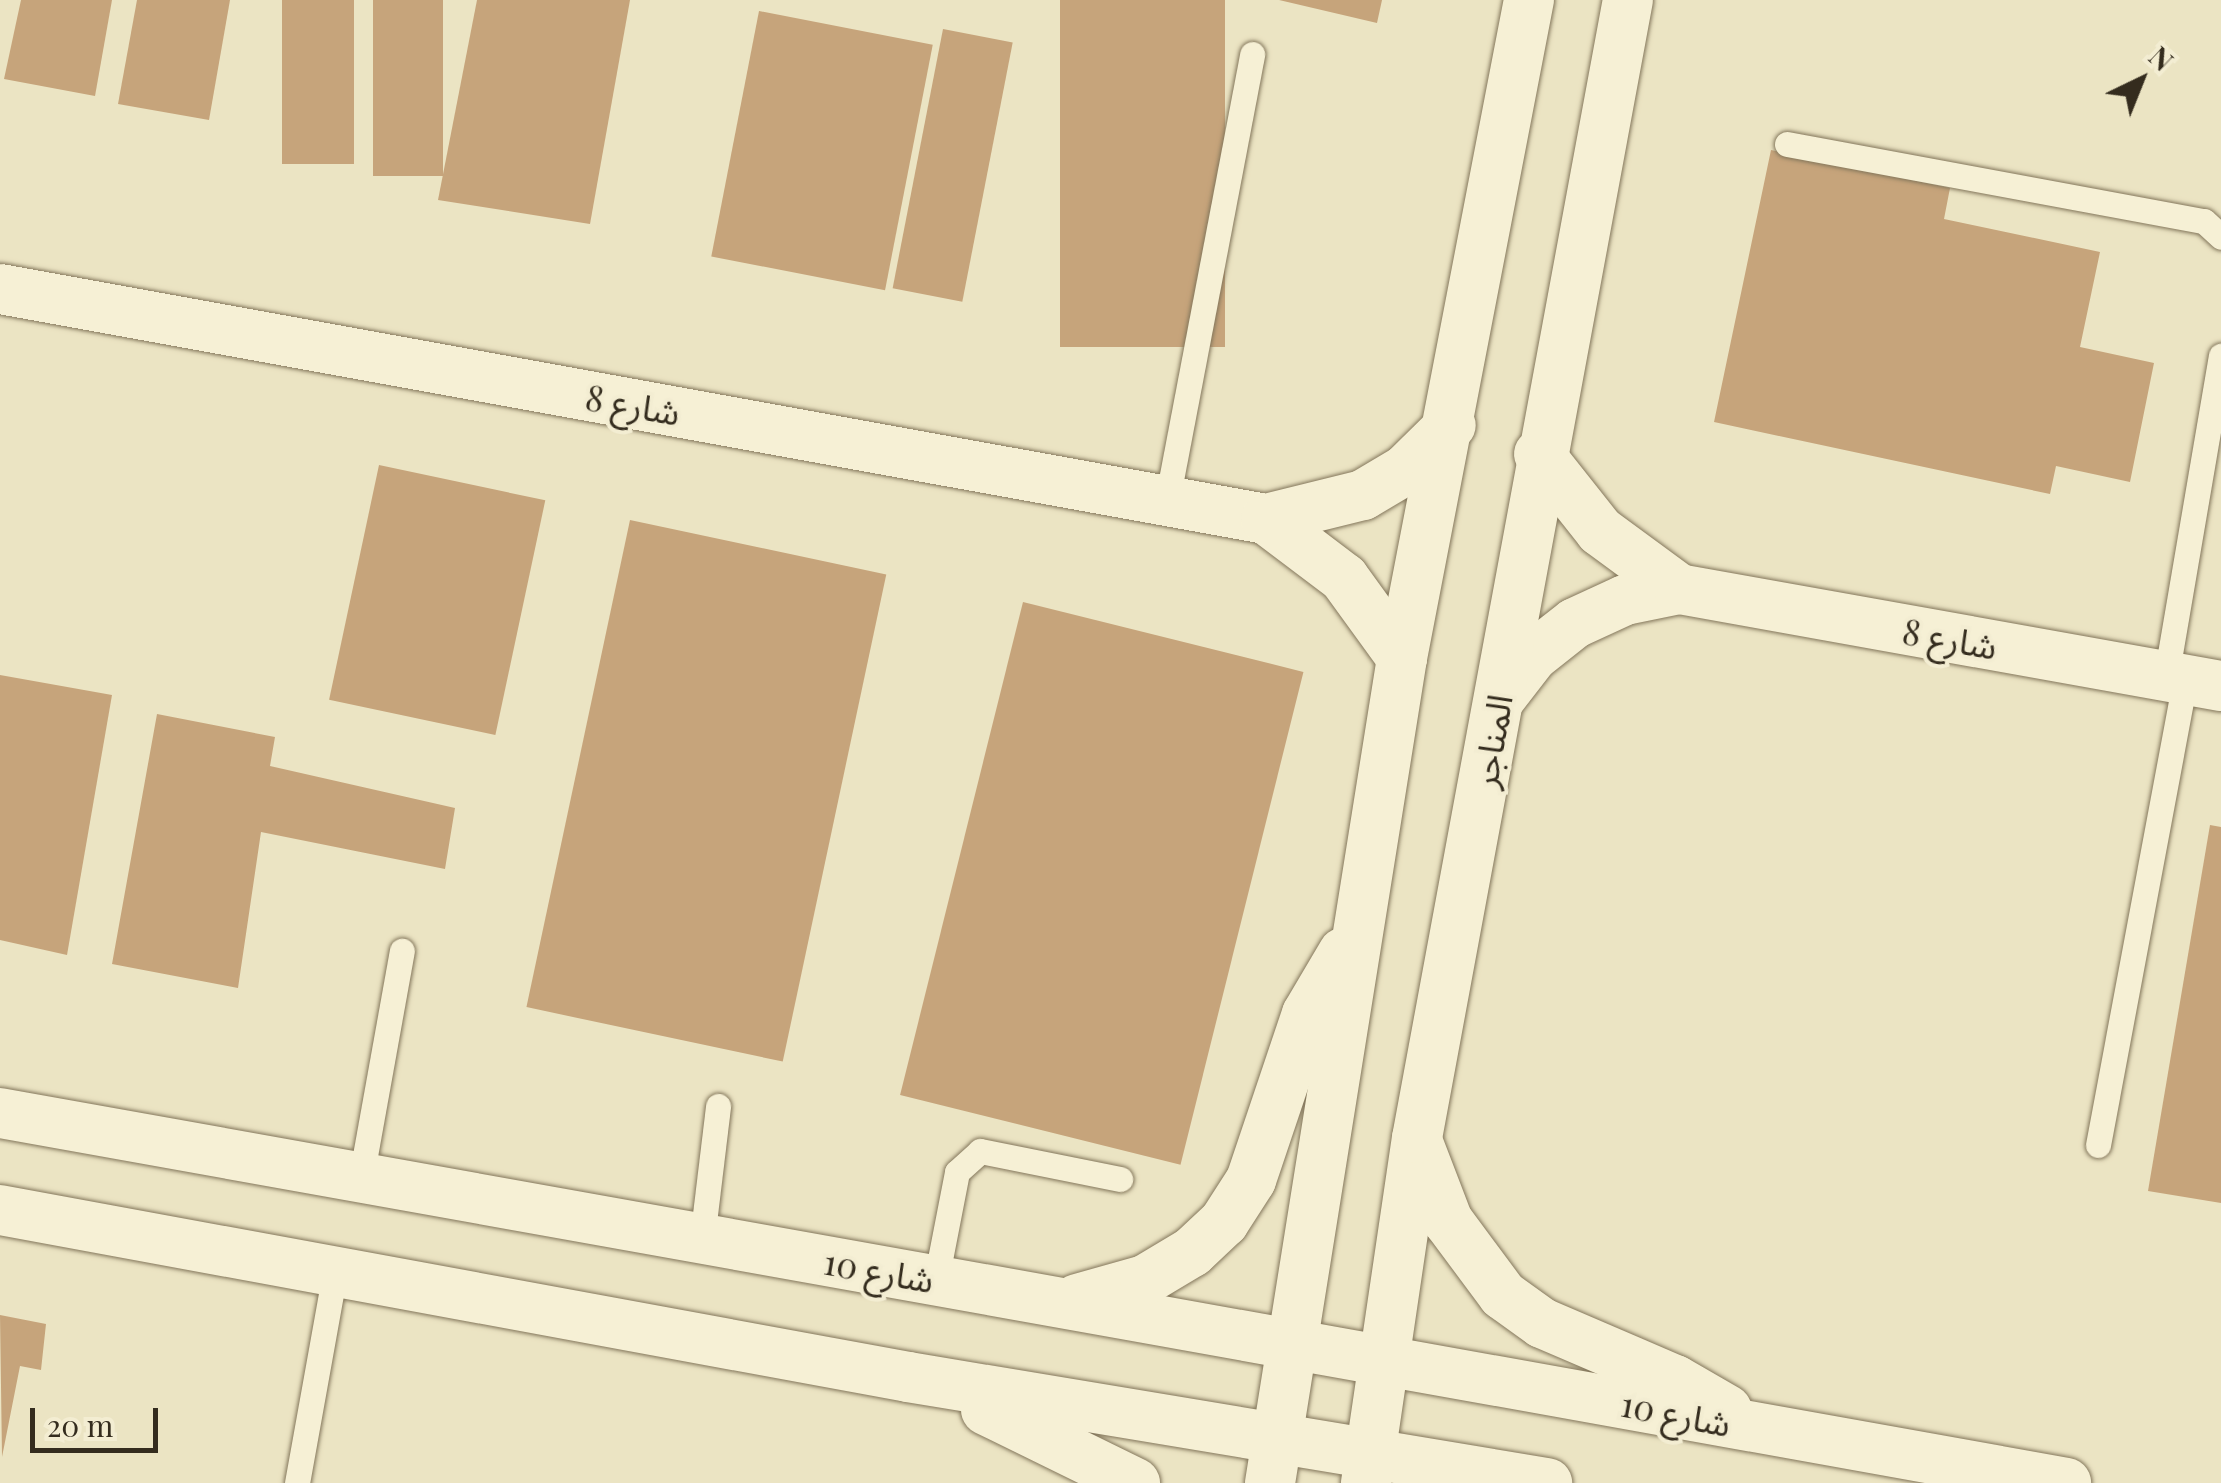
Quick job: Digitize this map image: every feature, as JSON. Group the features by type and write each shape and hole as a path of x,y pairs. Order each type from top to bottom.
{"street":[{"path":"1273,1462 1402,658 1451,425 1529,0"},
{"name":"المناجر","path":"1368,1470 1416,1138 1499,700 1539,454 1628,0"},
{"name":"شارع 8","path":"0,289 1266,519 1362,495 1405,470 1451,425"},
{"name":"شارع 8","path":"1539,454 1600,531 1679,589"},
{"name":"شارع 8","path":"1266,519 1344,578 1402,658"},
{"name":"شارع 8","path":"1499,700 1532,656 1576,622 1625,600 1679,589 2191,681"},
{"path":"1063,1303 1145,1280 1192,1252 1224,1222 1251,1180 1307,1014 1358,927"},
{"name":"شارع 10","path":"0,1113 2066,1483"},
{"name":"شارع 10","path":"1416,1138 1448,1222 1503,1295 1542,1323 1675,1380 1758,1428"},
{"path":"0,1210 908,1377 1273,1462 1547,1483"},
{"path":"908,1377 1135,1483"}],"lane":[{"path":"1167,501 1252,54"},
{"path":"1786,144 2204,221 2221,237"},
{"path":"2098,1145 2191,681 2221,356"},
{"path":"360,1178 402,952"},
{"path":"702,1239 718,1106"},
{"path":"936,1280 956,1172 980,1151 1120,1179"},
{"path":"297,1483 335,1272"}],"building":[{"path":"21,0 112,0 95,96 4,79"},
{"path":"137,0 230,0 209,120 118,104"},
{"path":"282,0 354,0 354,164 282,164"},
{"path":"373,0 443,0 443,176 373,176"},
{"path":"477,0 630,0 590,224 438,200"},
{"path":"1060,0 1225,0 1225,347 1060,347"},
{"path":"1279,0 1382,0 1377,23"},
{"path":"759,11 933,45 885,290 711,256"},
{"path":"943,29 1013,43 962,302 893,288"},
{"path":"1771,150 1950,188 1944,219 2100,252 2080,347 2154,363 2130,482 2056,466 2050,494 1714,422"},
{"path":"379,465 545,500 495,735 329,700"},
{"path":"630,520 886,574 783,1062 526,1007"},
{"path":"1023,602 1303,672 1181,1165 900,1095"},
{"path":"0,675 112,695 67,955 0,940"},
{"path":"157,714 275,737 270,766 455,808 445,869 261,832 238,988 112,964"},
{"path":"2210,825 2221,827 2221,1203 2148,1191"},
{"path":"0,1315 46,1324 41,1370 20,1366 2,1457"}]}
